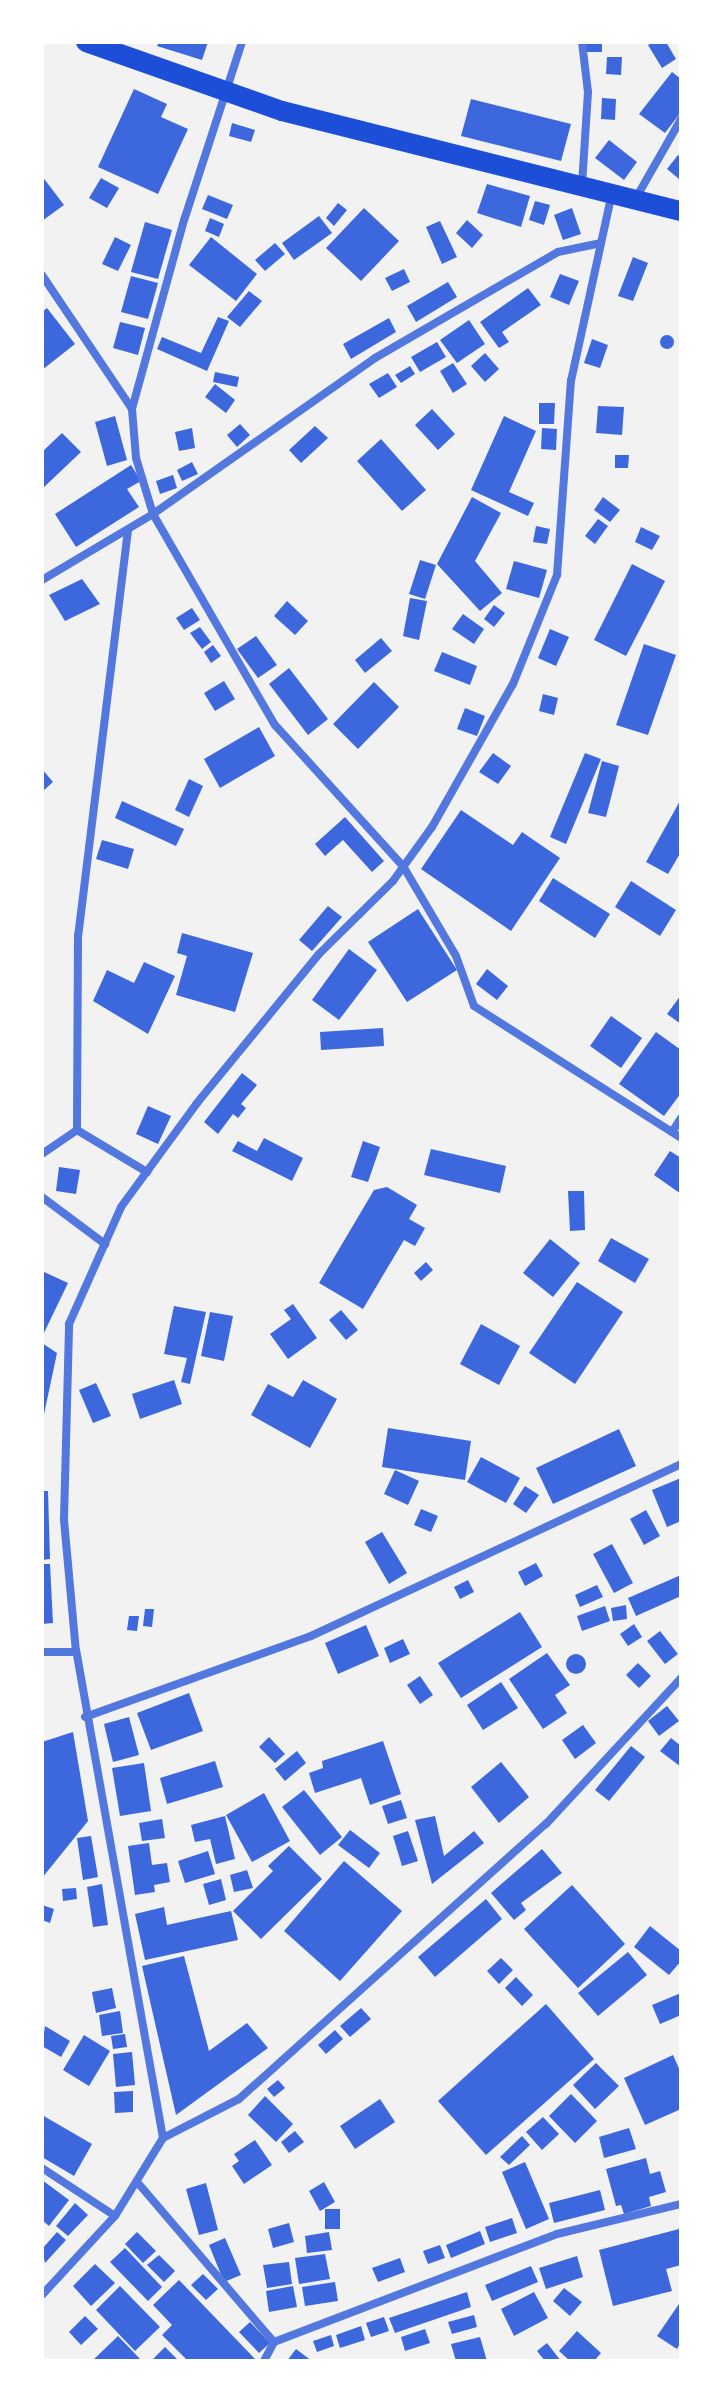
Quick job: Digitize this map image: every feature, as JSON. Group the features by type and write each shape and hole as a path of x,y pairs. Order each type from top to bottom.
{"main road":[{"path":"86,42 228,92 360,132 612,191 681,211"}],"street":[{"path":"242,42 184,220 132,409 136,458 153,514 275,725 403,866 456,956 474,1006 681,1138"},
{"path":"582,42 588,92 582,185"},
{"path":"636,198 681,119"},
{"path":"163,2138 85,1717 76,1652 64,1519 69,1324 121,1207 319,954 403,866 432,827 513,684 557,575 571,381 612,191"},
{"path":"42,580 153,514 375,358 558,252 601,243"},
{"path":"42,275 132,409"},
{"path":"77,1130 78,935 128,530"},
{"path":"672,1132 681,1118"},
{"path":"77,1130 147,1172"},
{"path":"42,1154 77,1130"},
{"path":"42,1197 105,1244"},
{"path":"85,1717 311,1636 681,1464"},
{"path":"42,1652 76,1652"},
{"path":"42,2295 115,2216 163,2138 239,2099 546,1824 681,1678"},
{"path":"42,2168 115,2216"},
{"path":"138,2183 274,2342"},
{"path":"264,2361 274,2342 557,2234 681,2204"}],"building":[{"path":"159,42 208,42 202,60 157,46"},
{"path":"584,42 602,42 602,52 584,52"},
{"path":"666,42 676,59 662,68 648,45"},
{"path":"607,57 622,57 621,75 606,74"},
{"path":"672,72 681,79 681,112 665,133 639,114"},
{"path":"134,89 167,104 161,117 188,129 158,194 98,167"},
{"path":"602,98 616,99 615,120 601,119"},
{"path":"471,99 571,124 561,161 461,136"},
{"path":"232,123 255,130 251,142 229,136"},
{"path":"609,140 637,162 624,180 595,158"},
{"path":"678,155 681,158 679,179 667,169"},
{"path":"42,176 64,205 42,221"},
{"path":"101,178 119,188 107,208 89,198"},
{"path":"487,184 530,196 521,227 477,213"},
{"path":"208,195 233,205 227,219 202,209"},
{"path":"535,201 550,205 544,225 529,220"},
{"path":"338,203 347,210 334,226 326,218"},
{"path":"364,208 399,241 361,281 326,248"},
{"path":"572,208 581,234 563,240 554,215"},
{"path":"319,216 332,233 294,260 282,243"},
{"path":"210,218 224,224 219,237 205,231"},
{"path":"467,220 483,235 472,248 456,233"},
{"path":"440,221 457,257 442,264 426,227"},
{"path":"145,222 172,230 158,279 131,272"},
{"path":"115,237 131,245 118,271 102,264"},
{"path":"211,237 257,274 236,301 189,265"},
{"path":"275,243 285,254 265,271 255,260"},
{"path":"633,257 648,263 633,301 618,296"},
{"path":"404,269 410,282 392,291 385,278"},
{"path":"560,274 579,281 569,305 550,297"},
{"path":"131,276 158,283 148,319 121,312"},
{"path":"448,282 457,297 416,322 407,306"},
{"path":"528,288 541,305 502,332 509,342 499,348 480,322"},
{"path":"249,291 262,301 240,327 227,317"},
{"path":"47,308 75,344 42,370 42,312"},
{"path":"218,317 229,321 207,371 157,349 162,337 201,353"},
{"path":"389,318 396,332 351,359 343,344"},
{"path":"469,320 485,344 457,363 440,340"},
{"path":"120,322 145,328 138,355 113,348"},
{"path":"667,335 674,342 667,349 660,342"},
{"path":"592,339 608,345 600,368 584,363"},
{"path":"437,342 446,357 420,372 411,357"},
{"path":"485,353 499,369 485,382 471,366"},
{"path":"453,363 467,384 453,393 440,371"},
{"path":"410,366 415,374 401,383 395,375"},
{"path":"215,372 239,377 237,387 213,382"},
{"path":"388,373 397,387 379,398 369,384"},
{"path":"215,384 235,400 226,413 205,397"},
{"path":"539,403 555,403 554,424 539,424"},
{"path":"598,406 624,407 622,435 596,433"},
{"path":"432,409 455,434 438,450 415,425"},
{"path":"115,416 127,460 107,466 95,422"},
{"path":"504,416 536,431 509,492 534,503 528,516 471,490"},
{"path":"240,424 250,435 237,447 227,435"},
{"path":"315,426 328,438 301,463 289,450"},
{"path":"192,428 195,448 179,451 175,432"},
{"path":"542,428 557,429 556,450 541,449"},
{"path":"62,433 81,452 42,489 42,452"},
{"path":"381,439 426,490 402,511 357,461"},
{"path":"615,455 629,455 628,468 615,468"},
{"path":"192,462 198,474 182,481 177,470"},
{"path":"131,465 141,481 127,489 139,507 76,547 55,514"},
{"path":"173,475 177,488 160,494 156,481"},
{"path":"472,497 501,513 475,561 502,593 480,611 437,564"},
{"path":"603,497 620,510 610,522 594,510"},
{"path":"598,519 608,526 595,544 585,536"},
{"path":"536,526 550,529 547,544 533,542"},
{"path":"641,527 660,536 652,550 635,542"},
{"path":"420,560 436,565 425,599 409,594"},
{"path":"514,561 547,570 539,598 506,589"},
{"path":"632,564 665,581 626,656 594,640"},
{"path":"82,579 100,604 65,621 49,595"},
{"path":"410,598 427,601 419,640 403,636"},
{"path":"287,601 308,621 295,635 274,616"},
{"path":"494,605 505,613 494,627 484,619"},
{"path":"192,608 200,620 184,630 176,618"},
{"path":"463,614 484,629 474,644 452,629"},
{"path":"200,627 211,642 202,649 190,633"},
{"path":"550,629 569,637 556,666 538,658"},
{"path":"256,636 277,665 258,678 237,649"},
{"path":"381,638 392,651 365,673 355,660"},
{"path":"644,644 676,655 648,735 616,725"},
{"path":"213,645 221,656 211,663 204,652"},
{"path":"442,652 477,666 470,685 434,671"},
{"path":"289,668 328,719 308,735 269,684"},
{"path":"224,681 235,699 215,711 204,693"},
{"path":"374,682 399,707 358,749 333,724"},
{"path":"543,694 558,698 554,715 539,711"},
{"path":"465,708 485,716 477,736 457,729"},
{"path":"259,727 275,756 220,788 204,759"},
{"path":"493,753 511,766 498,784 479,772"},
{"path":"585,753 601,759 566,844 550,837"},
{"path":"602,761 619,766 606,817 588,813"},
{"path":"42,769 53,782 42,792"},
{"path":"189,779 203,786 189,817 175,810"},
{"path":"681,799 681,852 668,874 646,862"},
{"path":"122,801 184,829 176,846 115,818"},
{"path":"461,810 513,845 522,832 560,858 511,931 421,869"},
{"path":"345,817 384,861 372,872 343,840 325,856 315,844"},
{"path":"102,840 134,849 128,869 96,859"},
{"path":"553,878 610,914 595,938 539,901"},
{"path":"631,881 676,910 660,936 615,907"},
{"path":"328,906 342,917 312,951 299,940"},
{"path":"418,909 457,970 407,1002 368,942"},
{"path":"182,933 253,953 235,1012 176,995 187,956 177,953"},
{"path":"349,949 377,970 339,1020 312,1000"},
{"path":"144,962 175,976 148,1034 93,1001 107,970 134,983"},
{"path":"487,969 508,986 497,1000 476,984"},
{"path":"681,995 681,1024 667,1014"},
{"path":"611,1016 642,1038 621,1068 590,1046"},
{"path":"383,1028 384,1046 321,1050 320,1032"},
{"path":"656,1032 681,1050 681,1093 664,1116 619,1084"},
{"path":"242,1073 257,1085 241,1104 246,1108 238,1118 233,1114 218,1134 204,1122"},
{"path":"148,1106 171,1116 158,1144 136,1134"},
{"path":"264,1138 303,1158 292,1181 232,1151 238,1141 257,1151"},
{"path":"363,1141 380,1147 368,1182 351,1177"},
{"path":"431,1149 506,1166 500,1193 424,1175"},
{"path":"670,1151 681,1158 681,1194 654,1175"},
{"path":"59,1167 80,1170 76,1194 56,1191"},
{"path":"387,1187 417,1205 409,1219 425,1228 415,1246 404,1240 363,1309 319,1283 374,1190"},
{"path":"568,1191 584,1191 585,1230 570,1231"},
{"path":"611,1238 649,1259 635,1283 598,1261"},
{"path":"550,1239 580,1263 553,1297 523,1273"},
{"path":"426,1262 433,1270 421,1281 414,1273"},
{"path":"42,1271 68,1283 42,1337"},
{"path":"577,1282 623,1312 575,1384 529,1353"},
{"path":"293,1304 317,1338 288,1359 270,1334 291,1319 284,1310"},
{"path":"174,1306 206,1312 190,1384 181,1382 187,1358 164,1354"},
{"path":"341,1310 358,1330 346,1340 329,1320"},
{"path":"210,1312 233,1316 224,1361 201,1356"},
{"path":"481,1324 520,1346 499,1385 460,1364"},
{"path":"42,1343 57,1353 43,1419 42,1419"},
{"path":"174,1380 182,1404 140,1419 132,1394"},
{"path":"303,1380 337,1399 310,1448 251,1415 268,1384 293,1397"},
{"path":"96,1383 111,1416 93,1423 79,1390"},
{"path":"388,1428 471,1441 465,1480 382,1467"},
{"path":"619,1429 636,1466 553,1504 536,1468"},
{"path":"481,1457 520,1478 506,1503 467,1482"},
{"path":"395,1470 419,1481 408,1505 384,1494"},
{"path":"681,1478 681,1521 667,1527 652,1490"},
{"path":"525,1486 539,1495 526,1513 513,1504"},
{"path":"42,1491 48,1491 50,1559 42,1560"},
{"path":"421,1509 438,1516 431,1532 414,1525"},
{"path":"646,1510 660,1536 644,1545 630,1519"},
{"path":"382,1532 407,1573 389,1584 365,1542"},
{"path":"612,1544 633,1583 614,1593 593,1554"},
{"path":"536,1563 543,1576 525,1586 518,1572"},
{"path":"42,1564 50,1564 53,1623 42,1624"},
{"path":"681,1575 681,1596 636,1616 628,1598"},
{"path":"468,1580 474,1592 460,1599 454,1587"},
{"path":"597,1585 603,1597 580,1607 575,1595"},
{"path":"626,1605 627,1619 613,1621 611,1608"},
{"path":"605,1606 610,1621 582,1631 577,1616"},
{"path":"145,1609 154,1609 152,1627 143,1626"},
{"path":"520,1612 542,1647 461,1698 438,1663"},
{"path":"129,1616 139,1616 137,1631 127,1630"},
{"path":"634,1624 642,1637 628,1646 620,1634"},
{"path":"366,1625 379,1656 338,1674 325,1643"},
{"path":"660,1631 678,1654 665,1664 647,1641"},
{"path":"403,1639 410,1654 390,1663 384,1648"},
{"path":"547,1653 570,1685 555,1695 567,1713 543,1729 509,1679"},
{"path":"576,1654 583,1657 586,1664 583,1671 576,1674 569,1671 566,1664 569,1657"},
{"path":"638,1663 651,1676 639,1688 626,1675"},
{"path":"420,1676 433,1695 420,1704 407,1685"},
{"path":"501,1682 518,1708 483,1730 467,1705"},
{"path":"189,1693 203,1731 151,1750 137,1713"},
{"path":"667,1706 679,1721 659,1736 648,1721"},
{"path":"129,1717 139,1755 113,1762 104,1724"},
{"path":"583,1725 596,1743 575,1759 562,1740"},
{"path":"73,1732 88,1821 42,1878 42,1742"},
{"path":"269,1737 285,1754 275,1763 259,1747"},
{"path":"671,1738 681,1746 681,1767 660,1751"},
{"path":"383,1741 401,1794 370,1805 361,1778 315,1793 309,1773 323,1768 322,1761"},
{"path":"631,1746 645,1757 609,1801 595,1790"},
{"path":"297,1751 306,1763 285,1781 275,1769"},
{"path":"215,1761 223,1787 167,1804 160,1778"},
{"path":"501,1762 529,1797 499,1823 471,1787"},
{"path":"144,1763 151,1811 120,1816 112,1768"},
{"path":"304,1790 342,1837 320,1855 282,1807"},
{"path":"264,1793 290,1841 252,1862 226,1815"},
{"path":"401,1800 407,1818 388,1824 382,1806"},
{"path":"225,1816 235,1859 216,1864 210,1839 195,1842 191,1825"},
{"path":"435,1816 444,1856 474,1831 484,1843 432,1884 415,1820"},
{"path":"162,1819 165,1838 142,1841 139,1823"},
{"path":"350,1830 380,1853 369,1868 338,1845"},
{"path":"408,1831 418,1861 402,1866 393,1836"},
{"path":"91,1836 98,1877 83,1880 77,1838"},
{"path":"149,1843 152,1865 167,1863 170,1882 154,1885 155,1892 135,1895 128,1846"},
{"path":"289,1846 322,1879 261,1939 233,1911 273,1871 268,1866"},
{"path":"542,1849 562,1873 521,1903 526,1910 514,1920 491,1893"},
{"path":"208,1851 215,1874 185,1883 178,1861"},
{"path":"344,1861 402,1911 340,1981 284,1931"},
{"path":"247,1870 253,1888 234,1892 230,1875"},
{"path":"221,1879 226,1900 209,1905 203,1884"},
{"path":"102,1884 108,1925 93,1927 87,1887"},
{"path":"572,1885 625,1944 578,1988 524,1929"},
{"path":"76,1888 77,1899 63,1901 62,1889"},
{"path":"486,1899 502,1919 435,1977 418,1957"},
{"path":"42,1905 54,1909 50,1923 42,1920"},
{"path":"164,1907 167,1925 231,1911 238,1940 145,1960 135,1914"},
{"path":"650,1926 681,1951 681,1961 669,1975 634,1947"},
{"path":"628,1952 647,1975 598,2016 578,1993"},
{"path":"184,1956 209,2051 247,2023 268,2048 176,2115 142,1966"},
{"path":"501,1958 513,1970 499,1984 487,1971"},
{"path":"516,1977 533,1995 522,2006 505,1988"},
{"path":"112,1988 116,2008 96,2013 92,1992"},
{"path":"681,1993 681,2015 660,2024 652,2005"},
{"path":"546,2004 594,2059 486,2155 438,2101"},
{"path":"361,2008 371,2019 350,2037 340,2026"},
{"path":"120,2011 123,2033 102,2036 99,2015"},
{"path":"45,2026 70,2041 61,2057 42,2046"},
{"path":"335,2030 343,2039 326,2054 318,2045"},
{"path":"125,2034 127,2047 113,2049 111,2036"},
{"path":"84,2035 110,2051 89,2086 63,2070"},
{"path":"132,2052 135,2085 116,2087 113,2054"},
{"path":"673,2055 681,2073 681,2109 645,2125 624,2078"},
{"path":"596,2063 619,2086 595,2109 573,2085"},
{"path":"278,2080 285,2088 274,2097 267,2089"},
{"path":"133,2091 133,2112 115,2113 114,2092"},
{"path":"571,2094 597,2121 575,2143 549,2116"},
{"path":"265,2096 293,2124 276,2142 248,2115"},
{"path":"380,2099 395,2122 355,2149 340,2126"},
{"path":"42,2115 92,2144 74,2176 42,2157"},
{"path":"543,2117 559,2134 542,2150 526,2132"},
{"path":"629,2128 636,2149 604,2158 599,2137"},
{"path":"295,2131 304,2142 289,2153 281,2142"},
{"path":"522,2136 530,2145 509,2165 500,2157"},
{"path":"255,2140 272,2165 244,2184 232,2166 239,2161 234,2154"},
{"path":"646,2158 650,2174 660,2171 666,2192 649,2197 651,2206 624,2214 621,2205 616,2206 606,2169"},
{"path":"525,2162 549,2219 526,2229 502,2172"},
{"path":"42,2180 69,2200 49,2226 42,2220"},
{"path":"324,2182 335,2202 320,2211 309,2191"},
{"path":"206,2183 218,2230 199,2235 186,2189"},
{"path":"600,2190 605,2210 554,2223 549,2203"},
{"path":"75,2203 88,2215 68,2236 56,2226"},
{"path":"325,2209 340,2209 340,2229 325,2229"},
{"path":"512,2218 517,2233 490,2242 485,2227"},
{"path":"289,2223 294,2242 273,2248 268,2229"},
{"path":"679,2229 681,2265 666,2269 672,2291 613,2306 599,2250"},
{"path":"480,2231 485,2244 451,2258 446,2245"},
{"path":"57,2232 66,2240 45,2263 42,2249"},
{"path":"137,2232 156,2251 143,2263 125,2244"},
{"path":"329,2232 332,2250 307,2253 305,2236"},
{"path":"225,2238 241,2275 224,2282 209,2245"},
{"path":"440,2245 445,2258 428,2264 423,2251"},
{"path":"125,2248 162,2287 148,2301 110,2262"},
{"path":"325,2254 330,2279 299,2284 295,2258"},
{"path":"159,2255 175,2271 164,2282 147,2265"},
{"path":"577,2256 583,2277 546,2289 539,2268"},
{"path":"400,2258 405,2272 378,2282 372,2268"},
{"path":"289,2262 292,2284 267,2288 263,2265"},
{"path":"95,2264 115,2283 91,2306 73,2286"},
{"path":"531,2266 538,2282 492,2301 485,2285"},
{"path":"203,2274 218,2289 206,2300 191,2285"},
{"path":"179,2280 257,2361 188,2361 162,2335 172,2325 153,2305"},
{"path":"335,2282 338,2301 305,2306 302,2287"},
{"path":"120,2286 160,2327 135,2351 96,2310"},
{"path":"293,2286 297,2307 269,2312 266,2291"},
{"path":"564,2288 582,2302 570,2316 553,2301"},
{"path":"467,2292 471,2307 395,2333 389,2318"},
{"path":"534,2292 548,2318 514,2336 501,2309"},
{"path":"681,2301 681,2342 677,2349 657,2336"},
{"path":"474,2315 477,2327 452,2334 448,2322"},
{"path":"85,2316 98,2329 81,2345 69,2332"},
{"path":"384,2317 389,2331 371,2337 366,2323"},
{"path":"250,2322 270,2343 259,2353 239,2332"},
{"path":"361,2326 365,2340 340,2348 336,2335"},
{"path":"425,2329 430,2343 405,2351 401,2337"},
{"path":"577,2331 601,2353 594,2361 570,2361 559,2351"},
{"path":"331,2335 334,2346 317,2352 313,2341"},
{"path":"118,2336 142,2361 92,2361"},
{"path":"480,2337 487,2361 456,2361 451,2344"},
{"path":"547,2343 561,2361 545,2361 537,2351"},
{"path":"165,2347 179,2361 151,2361"},
{"path":"296,2349 312,2361 287,2361"}]}
